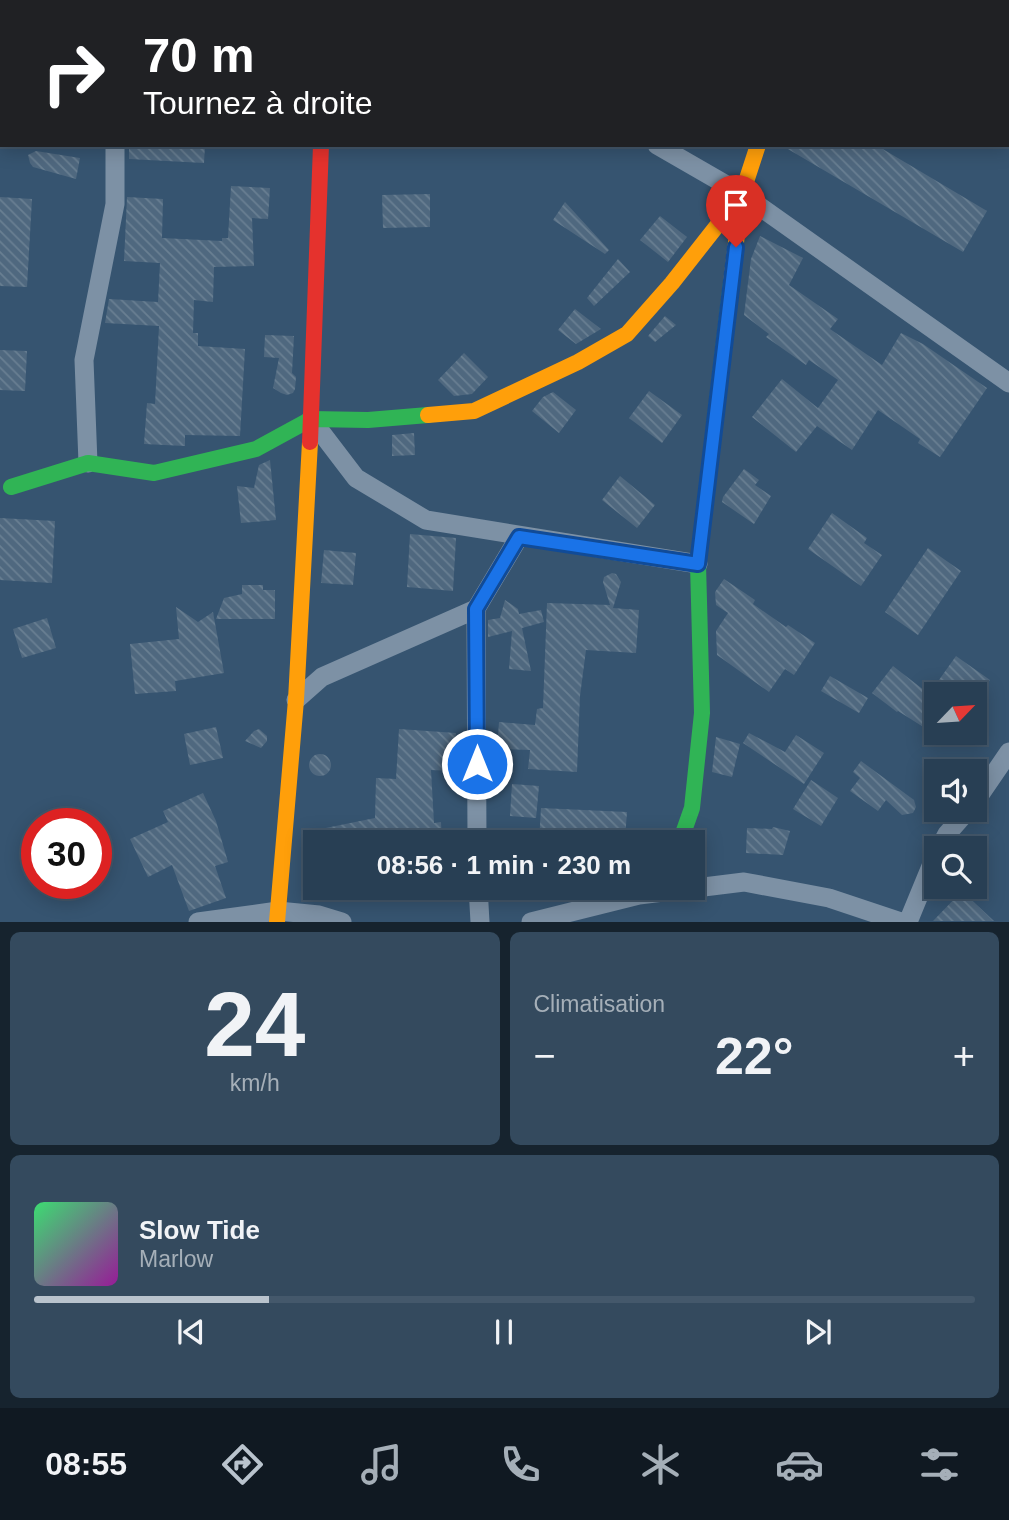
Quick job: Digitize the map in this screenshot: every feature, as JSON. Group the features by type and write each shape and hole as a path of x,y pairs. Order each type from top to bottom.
{"street":[{"path":"88,463 84,360 115,204 115,147"},
{"path":"277,916 296,700 312,419 321,147"},
{"path":"660,147 742,194 1009,383"},
{"path":"684,830 692,808 702,713 698,564 742,194 757,147"},
{"path":"11,487 88,463 154,473 256,449 312,419 368,419 474,411 578,362 627,334 742,194"},
{"path":"312,419 356,478 426,520 698,564"},
{"path":"477,830 476,609 519,537"},
{"path":"296,700 322,677 476,609"},
{"path":"987,784 1009,752"},
{"path":"946,836 958,822"},
{"path":"705,886 744,882 829,898 901,922"},
{"path":"908,922 924,883"},
{"path":"479,900 480,922"},
{"path":"531,922 612,900"},
{"path":"198,922 319,915 342,922"}],"building":[{"path":"129,147 205,147 204,163 129,159"},
{"path":"784,147 879,147 987,211 963,252"},
{"path":"36,151 80,158 76,179 33,167 28,155"},
{"path":"231,186 270,188 268,219 252,218 254,266 214,267 213,302 194,300 193,333 198,333 198,346 245,349 240,436 185,435 185,446 144,444 147,403 155,404 159,326 105,323 109,299 158,302 160,263 124,261 127,197 163,199 162,238 222,241 222,238 228,238"},
{"path":"430,194 430,227 383,228 382,195"},
{"path":"0,197 32,199 27,287 0,286"},
{"path":"565,202 609,250 605,254 553,220"},
{"path":"660,216 687,237 668,262 640,240"},
{"path":"760,236 803,258 789,285 838,319 830,329 882,365 901,333 923,344 987,388 940,457 918,443 920,439 878,410 852,450 817,426 796,452 752,417 782,379 818,408 838,380 809,360 806,365 766,337 769,334 744,315 751,259"},
{"path":"618,259 630,272 594,306 587,298"},
{"path":"575,309 601,329 576,344 558,330"},
{"path":"665,316 676,325 655,342 648,336"},
{"path":"265,335 294,336 292,373 296,377 293,393 287,395 273,388 279,358 264,357"},
{"path":"0,350 27,351 25,391 0,390"},
{"path":"464,353 488,377 472,394 454,396 438,380"},
{"path":"649,391 682,415 662,443 629,418"},
{"path":"553,392 576,410 559,433 532,411 543,397"},
{"path":"414,433 415,455 392,456 392,435"},
{"path":"270,460 276,520 241,523 237,486 254,488 259,465"},
{"path":"744,469 759,480 755,485 771,496 754,524 722,502"},
{"path":"620,476 655,505 637,528 602,500"},
{"path":"832,513 867,538 864,543 882,555 861,586 808,549"},
{"path":"0,518 55,521 52,583 0,580"},
{"path":"410,534 456,538 453,591 407,587"},
{"path":"928,548 961,571 918,635 885,612"},
{"path":"324,550 356,553 353,585 321,583"},
{"path":"616,574 621,582 613,608 639,610 636,653 586,650 580,696 577,772 528,769 530,750 497,749 499,722 535,725 537,709 543,708 547,603 610,605 603,582 604,577"},
{"path":"724,579 755,600 753,604 815,643 794,675 785,669 769,692 717,655 716,631 728,613 716,605 715,592"},
{"path":"242,585 263,585 263,590 275,590 275,619 216,619 224,598 242,594"},
{"path":"505,600 518,609 519,614 541,610 544,622 522,628 531,671 509,669 512,631 488,637 488,620 500,618"},
{"path":"176,607 198,622 213,612 224,673 175,681 176,691 135,694 130,644 179,639"},
{"path":"47,618 56,648 22,658 13,629"},
{"path":"956,656 990,680 987,684 938,682"},
{"path":"893,666 924,690 924,727 872,693"},
{"path":"830,676 868,698 859,713 821,691"},
{"path":"216,727 223,758 190,765 184,734"},
{"path":"259,729 267,736 267,741 261,748 245,741"},
{"path":"399,729 456,733 453,771 431,770 434,823 441,822 441,830 316,830 375,818 376,778 396,779"},
{"path":"749,733 785,752 796,735 824,753 804,784 743,743"},
{"path":"716,737 740,744 732,777 712,772"},
{"path":"320,754 328,757 331,765 328,773 320,776 312,773 309,765 312,757"},
{"path":"861,761 914,800 916,807 913,813 902,815 886,800 878,811 850,791 860,778 853,772"},
{"path":"811,780 838,798 821,826 793,809"},
{"path":"512,784 539,786 536,818 510,816"},
{"path":"203,793 216,821 228,862 215,866 226,898 189,911 172,865 148,877 130,839 168,822 163,811"},
{"path":"541,808 627,812 626,830 540,830"},
{"path":"773,827 790,831 783,855 746,853 747,828"},
{"path":"954,899 971,899 994,921 933,921"}],"traffic: fast":[{"path":"684,830 692,808 702,713 698,564 731,283"},
{"path":"11,487 88,463 154,473 256,449 311,419 368,420 428,415"}],"traffic: slow":[{"path":"731,283 742,194 757,147"},
{"path":"428,415 474,411 578,362 627,334 672,283 742,194"},
{"path":"277,922 296,700 310,442"}],"traffic: jam":[{"path":"310,442 321,147"}],"route":[{"path":"477,764 476,609 519,537 698,564 736,247"}]}
